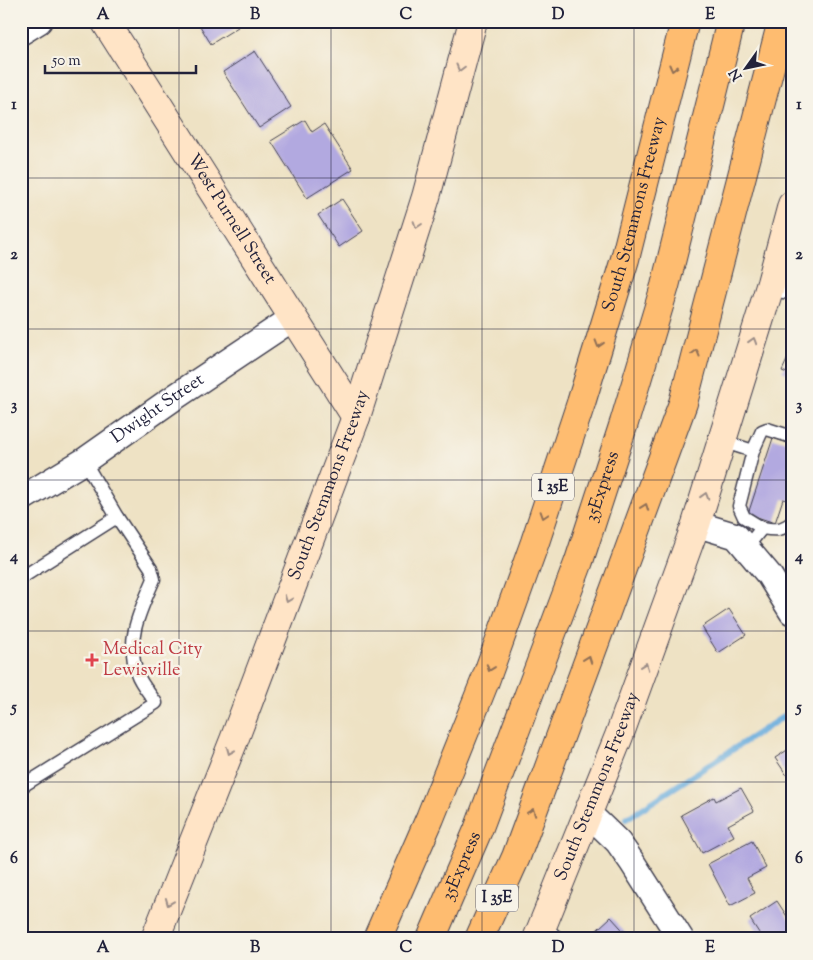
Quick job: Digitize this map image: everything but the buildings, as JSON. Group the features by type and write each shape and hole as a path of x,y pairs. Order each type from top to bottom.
{"highway":[{"name":"South Stemmons Freeway","path":"377,939 430,818 485,680 538,532 581,403 624,260 685,21"},
{"name":"35Express","path":"431,939 478,830 579,561 624,423 665,286 731,21"},
{"name":"I 35E","path":"479,939 516,858 683,403 782,21"}],"main road":[{"name":"West Purnell Street","path":"105,21 356,417"},
{"name":"South Stemmons Freeway","path":"154,939 234,740 356,417 426,196 473,21"},
{"name":"South Stemmons Freeway","path":"546,935 696,524 722,441 781,285 792,205"}],"street":[{"path":"21,32 39,21"},
{"name":"Dwight Street","path":"21,499 84,461 293,318"},
{"path":"696,524 736,536 769,575 792,612"},
{"path":"589,814 623,849 681,939"}],"lane":[{"path":"792,437 767,428 762,431 753,451 739,506 744,517 762,528 777,530 784,528 792,522"},
{"path":"722,441 753,451"},
{"path":"21,787 156,703 137,674 132,652 137,616 154,579 151,568 117,517 84,461"},
{"path":"21,578 117,517"},
{"path":"746,548 762,528"}],"waterway":[{"path":"626,819 792,711"}],"place":[{"name":"Medical City Lewisville","path":"92,660"}]}
